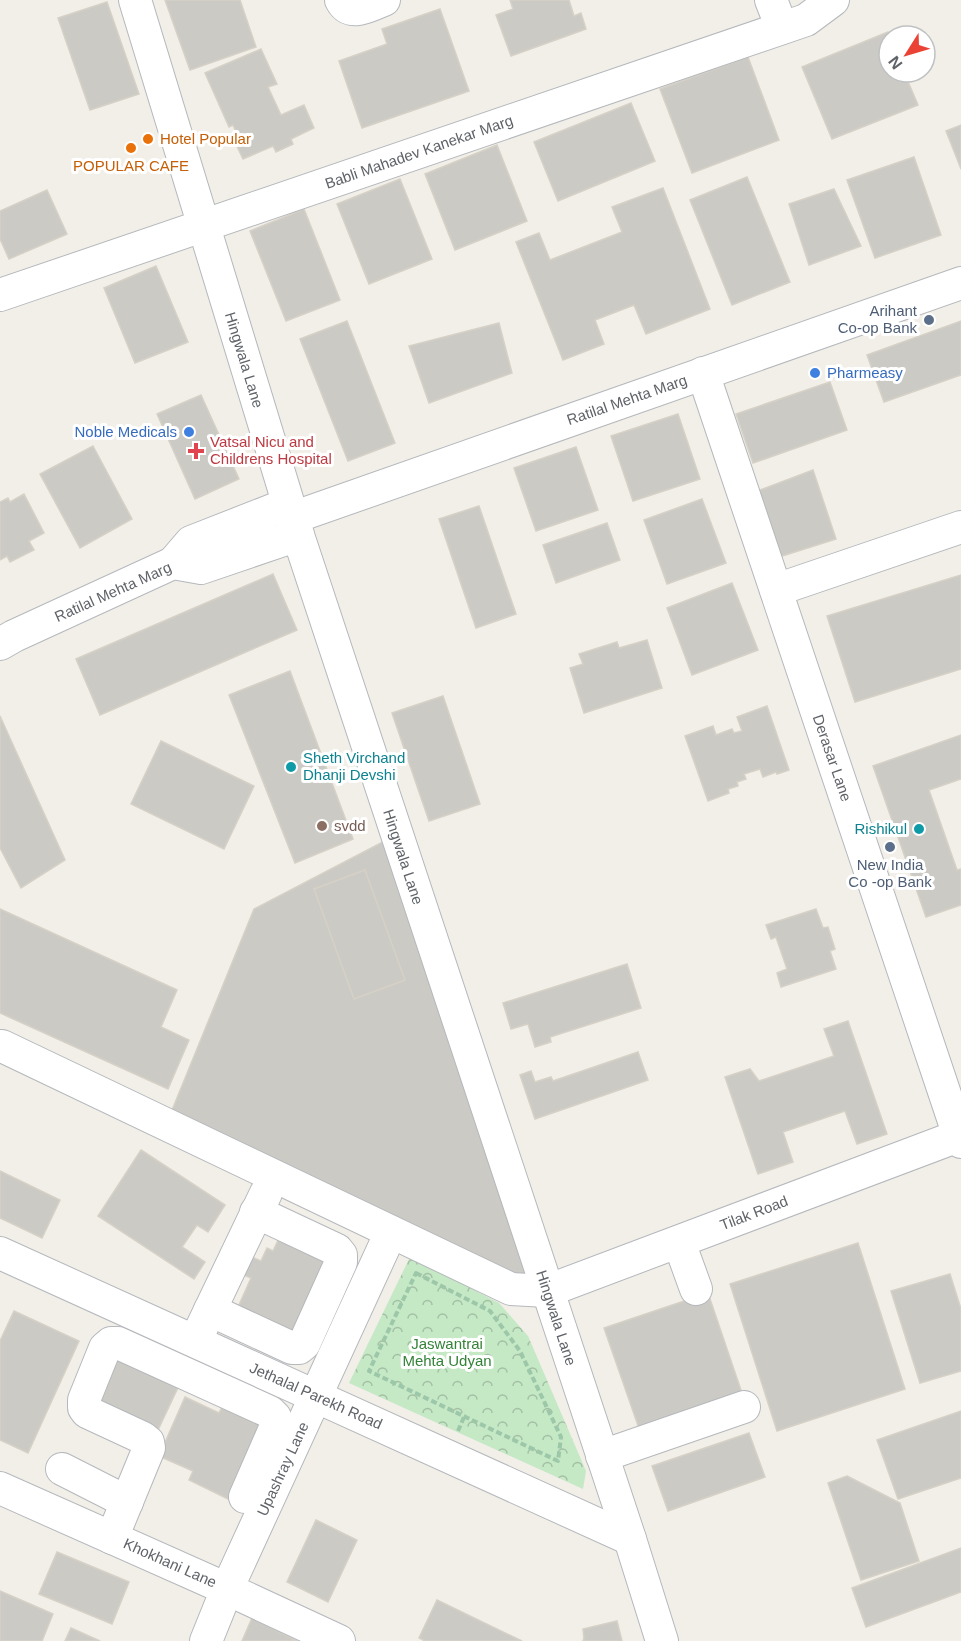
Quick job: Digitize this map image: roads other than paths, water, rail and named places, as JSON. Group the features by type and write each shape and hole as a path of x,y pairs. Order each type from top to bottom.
{"street":[{"name":"Hingwala Lane","path":"135,0 293,519 662,1641"},
{"path":"340,0 345,7 351,10 384,0"},
{"name":"Babli Mahadev Kanekar Marg","path":"0,296 203,226 776,14 806,20 833,0"},
{"name":"Ratilal Mehta Marg","path":"0,644 173,563 191,542 293,519 961,283"},
{"name":"Derasar Lane","path":"704,374 960,1138"},
{"path":"776,590 961,527"},
{"path":"2,1046 511,1289 547,1291"},
{"name":"Tilak Road","path":"547,1291 960,1138"},
{"path":"196,1341 274,1177"},
{"path":"210,1310 292,1348 299,1348 304,1344 341,1256 337,1250 256,1212"},
{"name":"Upashray Lane","path":"206,1641 227,1589 260,1482 316,1396 391,1232"},
{"path":"679,1242 696,1289"},
{"name":"Jethalal Parekh Road","path":"0,1253 630,1539"},
{"path":"322,1305 351,1318"},
{"path":"112,1538 150,1448 148,1442 143,1438 87,1412 84,1408 84,1400 105,1348 111,1343 118,1343 270,1412 275,1417 276,1426 260,1482"},
{"path":"222,1390 236,1359"},
{"path":"602,1456 744,1407"},
{"path":"62,1468 127,1502"},
{"name":"Khokhani Lane","path":"0,1488 339,1641"}],"place":[{"name":"Hotel Popular","path":"148,139"},
{"name":"POPULAR CAFE","path":"131,148"},
{"name":"Arihant Co-op Bank","path":"929,320"},
{"name":"Pharmeasy","path":"815,373"},
{"name":"Noble Medicals","path":"189,432"},
{"name":"Vatsal Nicu and Childrens Hospital","path":"196,451"},
{"name":"Sheth Virchand Dhanji Devshi","path":"291,767"},
{"name":"svdd","path":"322,826"},
{"name":"Rishikul","path":"919,829"},
{"name":"New India Co -op Bank","path":"890,847"}],"park label":[{"name":"Jaswantrai Mehta Udyan","path":"447,1352"}]}
